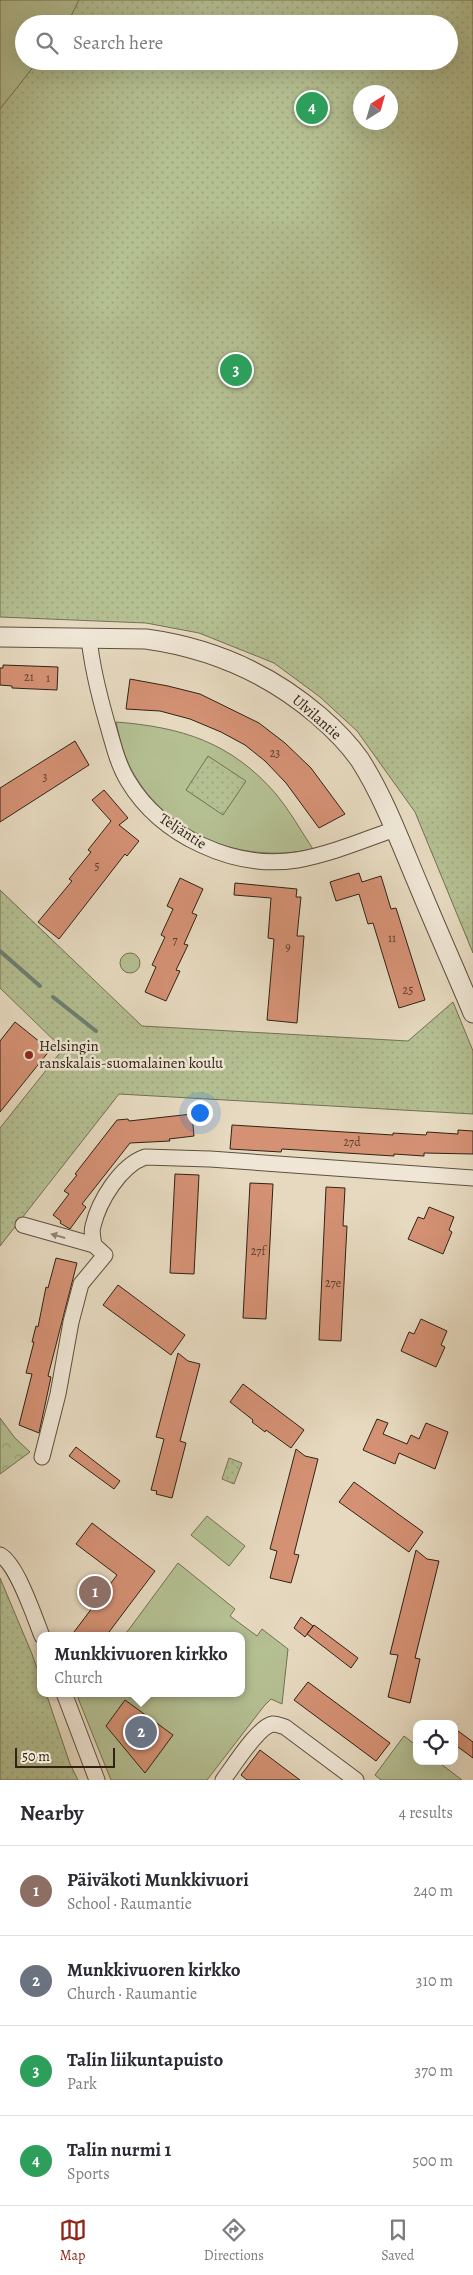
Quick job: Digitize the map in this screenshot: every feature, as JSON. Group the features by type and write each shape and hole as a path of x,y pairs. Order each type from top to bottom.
{"street":[{"name":"Ulvilantie","path":"0,637 146,640 196,648 234,662 283,688 328,724 355,754 373,784 396,830 473,1013"},
{"name":"Teljäntie","path":"89,638 92,666 122,770 145,803 169,825 186,836 224,854 244,859 274,861 298,860 396,830"},
{"path":"94,1245 92,1228 102,1202 117,1179 136,1160 145,1157 209,1159 473,1178"},
{"path":"23,1226 94,1245 105,1255 81,1284 71,1322 58,1394 42,1457"},
{"path":"0,1555 6,1558 21,1585 40,1632"},
{"path":"66,1697 97,1780"},
{"path":"223,1780 255,1737 274,1724 285,1727 356,1780"}],"green space":[{"path":"0,0 93,0 86,15 15,15 15,70 54,70 0,151"},
{"path":"79,0 473,0 473,953 415,812 357,731 320,697 274,663 199,633 146,623 0,617 0,109 31,70 458,70 458,15 72,15"},
{"path":"116,722 140,724 183,733 204,740 223,750 259,776 276,794 313,849 286,853 258,852 232,848 206,839 183,826 162,809 144,789 129,765 121,744"},
{"path":"208,756 246,781 223,815 186,790"},
{"path":"0,890 142,1026 408,1041 453,1002 473,1051 473,1114 119,1094 0,1246 0,1128 63,1049 0,988"},
{"path":"130,953 137,956 140,963 137,970 130,973 123,970 120,963 123,956"},
{"path":"0,1418 15,1438 30,1452 0,1474"},
{"path":"229,1458 242,1463 234,1484 222,1479"},
{"path":"207,1516 245,1546 229,1566 191,1535"},
{"path":"178,1563 235,1609 230,1616 257,1636 262,1629 288,1649 282,1704 271,1699 264,1706 207,1780 111,1780 79,1697 245,1697 245,1632 127,1632"},
{"path":"0,1578 37,1668 37,1697 47,1697 70,1764 78,1780 0,1780"},
{"path":"404,1736 413,1743 413,1765 442,1765 462,1780 381,1780 375,1775"}],"building":[{"path":"3,665 58,667 57,690 12,688 12,686 0,685 0,668 3,668"},
{"path":"130,679 200,694 259,723 285,743 311,768 345,814 319,828 286,783 265,761 245,745 190,719 160,711 126,709"},
{"path":"75,741 89,765 0,822 0,788"},
{"path":"104,790 128,818 119,825 139,841 127,856 125,854 59,939 38,922 72,881 69,879 91,852 88,850 111,821 92,800"},
{"path":"359,873 362,882 381,876 391,909 396,908 425,1000 399,1008 373,923 368,924 359,894 336,901 330,882"},
{"path":"180,878 203,889 192,913 197,915 184,944 188,945 176,970 180,971 166,1001 145,992 156,967 152,965 165,937 161,935 173,909 167,906"},
{"path":"235,883 297,889 296,897 301,897 297,936 304,936 297,1023 267,1020 274,939 268,938 271,898 234,895"},
{"path":"15,1022 50,1050 0,1112 0,1041"},
{"path":"192,1114 194,1136 169,1139 170,1141 130,1143 82,1204 86,1207 70,1229 60,1223 61,1221 53,1215 69,1194 64,1191 77,1175 75,1174 117,1120 128,1119 129,1121"},
{"path":"232,1125 393,1135 393,1133 426,1135 427,1132 458,1134 458,1130 473,1131 473,1154 424,1153 424,1156 394,1154 394,1156 282,1149 281,1152 230,1149"},
{"path":"175,1174 199,1175 194,1274 170,1273"},
{"path":"250,1183 273,1184 266,1319 243,1318"},
{"path":"326,1187 345,1188 343,1226 347,1226 341,1341 319,1340"},
{"path":"429,1207 454,1217 449,1230 452,1232 443,1254 408,1239 418,1217 424,1219"},
{"path":"56,1258 77,1263 48,1376 51,1377 39,1433 19,1425 32,1374 26,1373 34,1342 32,1342 36,1326 38,1327 46,1287 48,1288"},
{"path":"118,1285 185,1335 171,1355 103,1305"},
{"path":"421,1319 447,1331 441,1345 445,1347 436,1367 401,1351 409,1332 414,1334"},
{"path":"178,1353 188,1361 200,1364 180,1441 186,1443 172,1498 156,1494 157,1491 151,1490 164,1439 156,1437"},
{"path":"243,1384 304,1430 291,1448 266,1430 265,1432 230,1402"},
{"path":"377,1419 388,1423 383,1434 407,1444 411,1435 419,1439 426,1423 448,1432 435,1469 399,1453 395,1464 363,1450"},
{"path":"76,1447 120,1481 114,1489 69,1456"},
{"path":"296,1449 305,1456 318,1459 294,1554 299,1555 291,1583 270,1578 277,1551 270,1549"},
{"path":"354,1482 423,1532 409,1552 339,1502"},
{"path":"92,1523 155,1571 109,1632 74,1632 117,1575 76,1544"},
{"path":"416,1550 427,1559 439,1561 415,1658 420,1659 410,1703 388,1697 398,1655 390,1654"},
{"path":"301,1617 313,1626 305,1637 294,1628"},
{"path":"314,1625 358,1658 351,1668 307,1634"},
{"path":"308,1682 390,1743 376,1761 294,1700"},
{"path":"125,1700 173,1735 145,1773 106,1726"},
{"path":"458,1731 473,1742 473,1758 458,1747"},
{"path":"260,1750 300,1780 247,1780 241,1775"}],"waterway":[{"path":"0,951 40,986"},
{"path":"53,997 96,1031"}],"place":[{"name":"Talin nurmi 1","path":"312,108"},
{"name":"Talin liikuntapuisto","path":"236,370"},
{"name":"Helsingin ranskalais-suomalainen koulu","path":"29,1055"},
{"name":"Päiväkoti Munkkivuori","path":"95,1592"},
{"name":"Munkkivuoren kirkko","path":"141,1732"}]}
